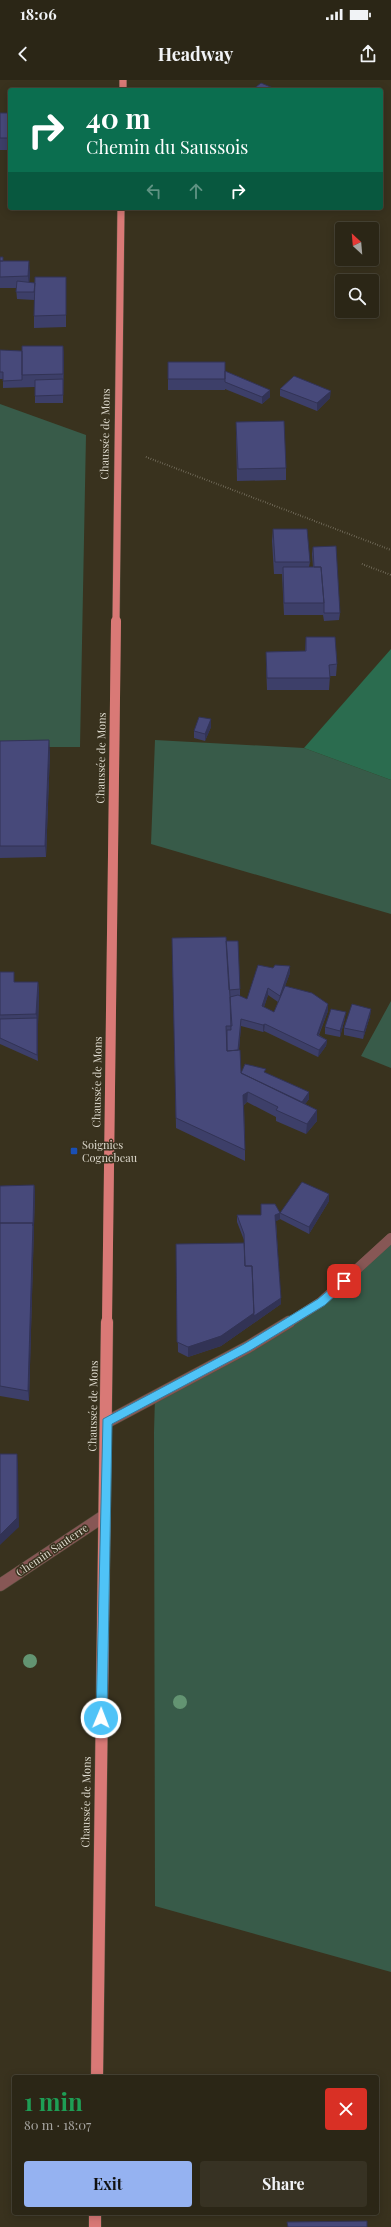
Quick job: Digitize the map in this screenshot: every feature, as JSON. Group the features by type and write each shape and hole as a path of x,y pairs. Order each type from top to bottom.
{"main road":[{"name":"Chaussée de Mons","path":"97,2075 104,1516 107,1422 121,210"},
{"path":"95,2215 95,2227"}],"street":[{"path":"107,1422 248,1347 321,1302 391,1238"},
{"name":"Chemin Sauterre","path":"0,1585 104,1516"}],"path":[{"path":"119,448 391,550"},
{"path":"362,564 391,575"}],"green space":[{"path":"0,404 86,435 80,747 0,747"},
{"path":"391,649 391,780 304,748"},
{"path":"155,740 304,748 391,780 391,914 151,844"},
{"path":"391,1001 391,1068 361,1056"},
{"path":"391,1238 391,1972 155,1906 154,1432 155,1397 321,1302"}],"building":[{"path":"261,83 273,88 255,88"},
{"path":"0,113 8,113 8,138 0,138"},
{"path":"0,257 3,257 3,261 0,261"},
{"path":"0,261 29,261 28,276 0,277"},
{"path":"35,277 66,277 66,315 34,316"},
{"path":"17,281 35,283 34,292 16,292"},
{"path":"22,346 63,346 63,374 22,375"},
{"path":"0,350 22,351 22,380 3,381 3,372 0,372"},
{"path":"168,362 225,362 225,379 168,379"},
{"path":"225,371 270,390 262,397 225,382"},
{"path":"294,376 331,391 317,403 280,389"},
{"path":"63,379 63,395 35,396 35,380"},
{"path":"284,421 286,468 238,469 236,422"},
{"path":"273,529 307,529 310,562 275,562"},
{"path":"336,546 340,613 324,613 321,567 314,567 313,547"},
{"path":"283,567 321,567 324,603 284,603"},
{"path":"306,637 335,637 337,664 329,665 330,678 267,678 266,652 306,651"},
{"path":"199,717 211,719 205,734 194,731"},
{"path":"49,740 45,846 0,846 0,741"},
{"path":"226,937 232,1026 226,1026 227,1051 240,1050 241,1073 317,1110 307,1124 276,1110 278,1107 248,1092 243,1095 245,1150 176,1118 172,938"},
{"path":"226,941 238,941 240,989 229,990"},
{"path":"258,965 273,968 275,965 290,966 280,996 268,988 262,1006 274,1012 285,986 312,993 328,1004 317,1035 327,1040 319,1050 265,1024 263,1025 241,1019 238,1050 227,1051 227,1030 231,1030 230,997 238,995 247,999"},
{"path":"0,972 14,972 14,982 38,982 36,1014 0,1015"},
{"path":"352,1004 371,1009 364,1032 344,1028"},
{"path":"331,1009 346,1012 340,1031 325,1027"},
{"path":"37,1018 37,1055 0,1038 0,1019"},
{"path":"245,1064 266,1069 264,1072 309,1092 302,1102 241,1073"},
{"path":"302,1182 329,1194 309,1227 280,1213"},
{"path":"34,1185 33,1226 33,1223 0,1223 0,1186"},
{"path":"261,1204 275,1204 280,1213 275,1215 281,1298 254,1316 252,1266 245,1266 244,1234 237,1215 261,1215"},
{"path":"0,1223 33,1223 28,1391 0,1386"},
{"path":"244,1243 245,1266 252,1266 254,1313 221,1336 188,1347 177,1342 176,1244"},
{"path":"0,1454 17,1454 17,1518 0,1535"},
{"path":"367,2221 367,2227 288,2227 287,2222"}],"place":[{"name":"Soignies Cognebeau","path":"74,1151"}],"route":[{"path":"101,1718 107,1422 248,1347 321,1302 344,1281"}]}
